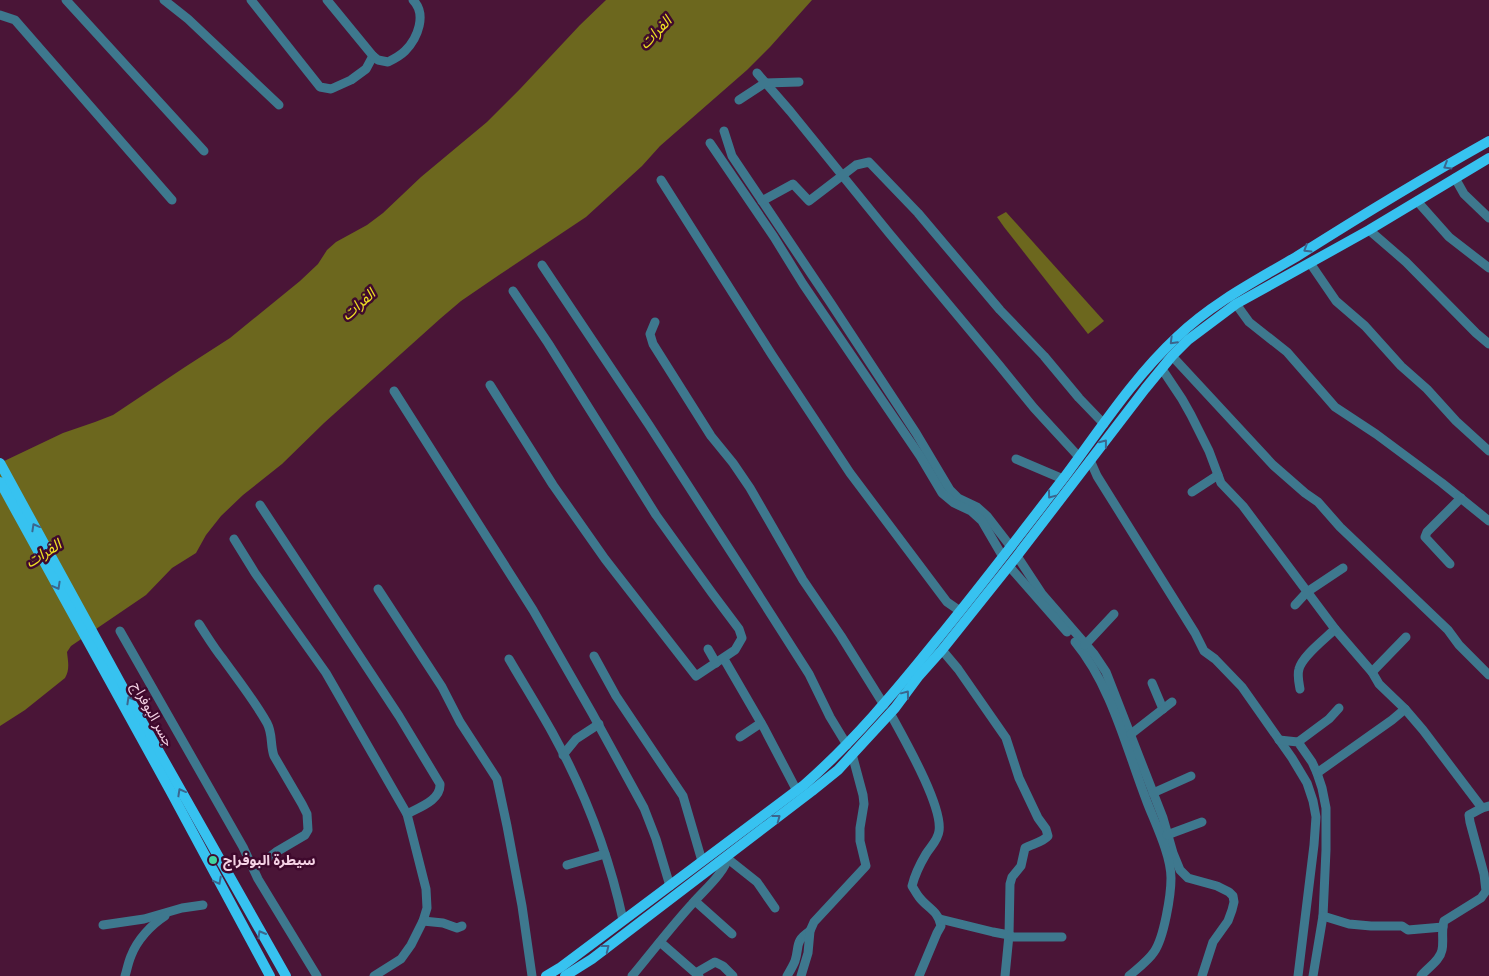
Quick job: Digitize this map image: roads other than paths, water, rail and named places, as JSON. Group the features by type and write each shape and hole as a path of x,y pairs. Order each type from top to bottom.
{"main road":[{"path":"1014,552 1063,479 1122,400 1178,336 1231,296 1489,142"},
{"path":"887,709 959,618 1090,460 1172,356 1188,340 1236,304 1369,230 1489,158"},
{"path":"1337,231 1344,244"},
{"name":"جسر البوفراج","path":"0,463 270,976"},
{"name":"جسر البوفراج","path":"0,482 149,744 286,976"},
{"path":"546,976 561,967 702,861 812,791 838,770 850,749 942,650 959,618"},
{"path":"566,976 592,959 729,857 753,830 830,762 850,749"}],"street":[{"path":"66,0 204,151"},
{"path":"164,0 188,19 279,104"},
{"path":"251,0 320,87 331,88 351,80 366,69 373,56"},
{"path":"327,0 373,56 378,60 388,62 406,50 418,31 420,21 418,5 413,0"},
{"path":"0,15 15,20 172,200"},
{"path":"757,73 1034,408 1079,457"},
{"path":"739,100 766,83 799,82"},
{"path":"724,130 732,156 916,433 950,490 958,498 977,507 987,516 1034,583 1101,663 1131,734 1163,818 1180,870 1188,878 1217,886 1233,896 1234,902 1228,921 1214,942 1202,976"},
{"path":"710,143 920,456 942,493 954,503 971,511 982,521 1006,562 1080,648 1097,674 1115,715 1163,843 1171,877 1169,900 1161,938 1154,952 1129,976"},
{"path":"762,201 793,184 809,201 856,165 869,162 918,213 1000,310 1044,356 1079,398 1104,424"},
{"path":"1455,178 1464,194 1489,218"},
{"path":"661,180 772,355 850,473 959,618"},
{"path":"1417,201 1449,237 1489,268"},
{"path":"1369,230 1406,262 1489,344"},
{"path":"1310,263 1336,302 1365,326 1401,366 1427,389 1456,421 1489,451"},
{"path":"542,265 649,425 809,674 830,717 850,749 863,795 860,840 866,866 814,922 810,931 808,953 801,976"},
{"path":"490,385 553,484 605,559 696,676 735,650 742,638 739,629 656,515 548,344 512,291"},
{"path":"1236,304 1250,322 1287,352 1335,407 1376,434 1489,521"},
{"path":"654,322 650,334 653,344 711,436 750,488 803,580 887,709 921,772 940,819 940,830 937,840 916,873 912,886 919,898 936,913 940,919 941,926 936,933 919,976"},
{"path":"1172,356 1273,465 1305,494 1318,502 1340,527 1448,630 1459,645 1489,675"},
{"path":"1162,369 1187,407 1209,451 1220,483 1243,506 1335,629 1380,684 1405,709 1485,807 1469,815 1484,874 1486,891 1481,898 1444,921 1442,950 1438,958 1423,975"},
{"path":"394,391 533,610 599,724 644,808 656,839 670,886"},
{"path":"1016,459 1063,479"},
{"path":"1090,460 1097,476 1195,632 1204,652 1216,659 1242,687 1292,758 1307,783 1316,817 1298,976"},
{"path":"1192,492 1218,475"},
{"path":"1450,564 1425,538 1427,532 1460,498"},
{"path":"260,505 399,716 440,784 438,794 429,802 407,814"},
{"path":"234,539 255,573 326,673 407,814 426,889 427,908 411,945 401,958 374,976"},
{"path":"1296,604 1307,592 1343,568"},
{"path":"378,589 442,688 460,722 497,779 509,835 532,976"},
{"path":"1085,645 1114,614"},
{"path":"199,624 267,724 271,734 271,749 274,756 307,814 308,830 305,835 276,852 254,869"},
{"path":"1300,689 1298,681 1299,668 1304,660 1335,629"},
{"path":"120,631 254,869 317,976"},
{"path":"1372,672 1406,637"},
{"path":"708,649 720,661 761,723 797,791"},
{"path":"942,650 958,669 1006,738 1019,778 1048,836 1044,840 1025,848 1020,866 1012,877 1010,884 1009,935 1004,976"},
{"path":"594,656 616,696 683,796 702,861"},
{"path":"509,659 552,732 582,793 605,854 623,920"},
{"path":"1152,683 1163,709"},
{"path":"1131,734 1172,702"},
{"path":"1279,740 1298,742 1329,719 1339,708"},
{"path":"1317,772 1405,709"},
{"path":"740,737 761,723"},
{"path":"563,755 576,739 599,724"},
{"path":"1298,742 1317,772 1326,808 1323,916 1313,976"},
{"path":"1153,793 1191,776"},
{"path":"1167,835 1202,822"},
{"path":"567,865 605,854"},
{"path":"632,976 719,874 729,857 757,882 775,908"},
{"path":"695,901 732,934"},
{"path":"103,925 144,919 182,908 203,905"},
{"path":"126,975 131,955 139,941 151,926 171,911"},
{"path":"1323,916 1349,924 1402,926 1408,930 1443,926"},
{"path":"940,919 1013,937 1062,937"},
{"path":"423,921 443,923 457,928 462,926"},
{"path":"787,976 795,961 799,941 802,936 810,931"},
{"path":"660,942 698,974 715,962 723,966 733,976"}],"water":[{"name":"الفرات","path":"606,0 812,0 747,70 660,146 642,166 586,217 461,301 324,423 282,464 243,495 221,516 206,535 196,553 172,568 146,595 71,646 67,652 68,668 65,678 25,710 0,726 0,463 63,433 113,415 230,338 300,281 318,264 327,250 336,242 367,225 383,213 421,177 487,122"},
{"path":"1006,212 1104,321 1088,334 997,217"}],"place":[{"name":"سيطرة البوفراج","path":"213,860"}]}
